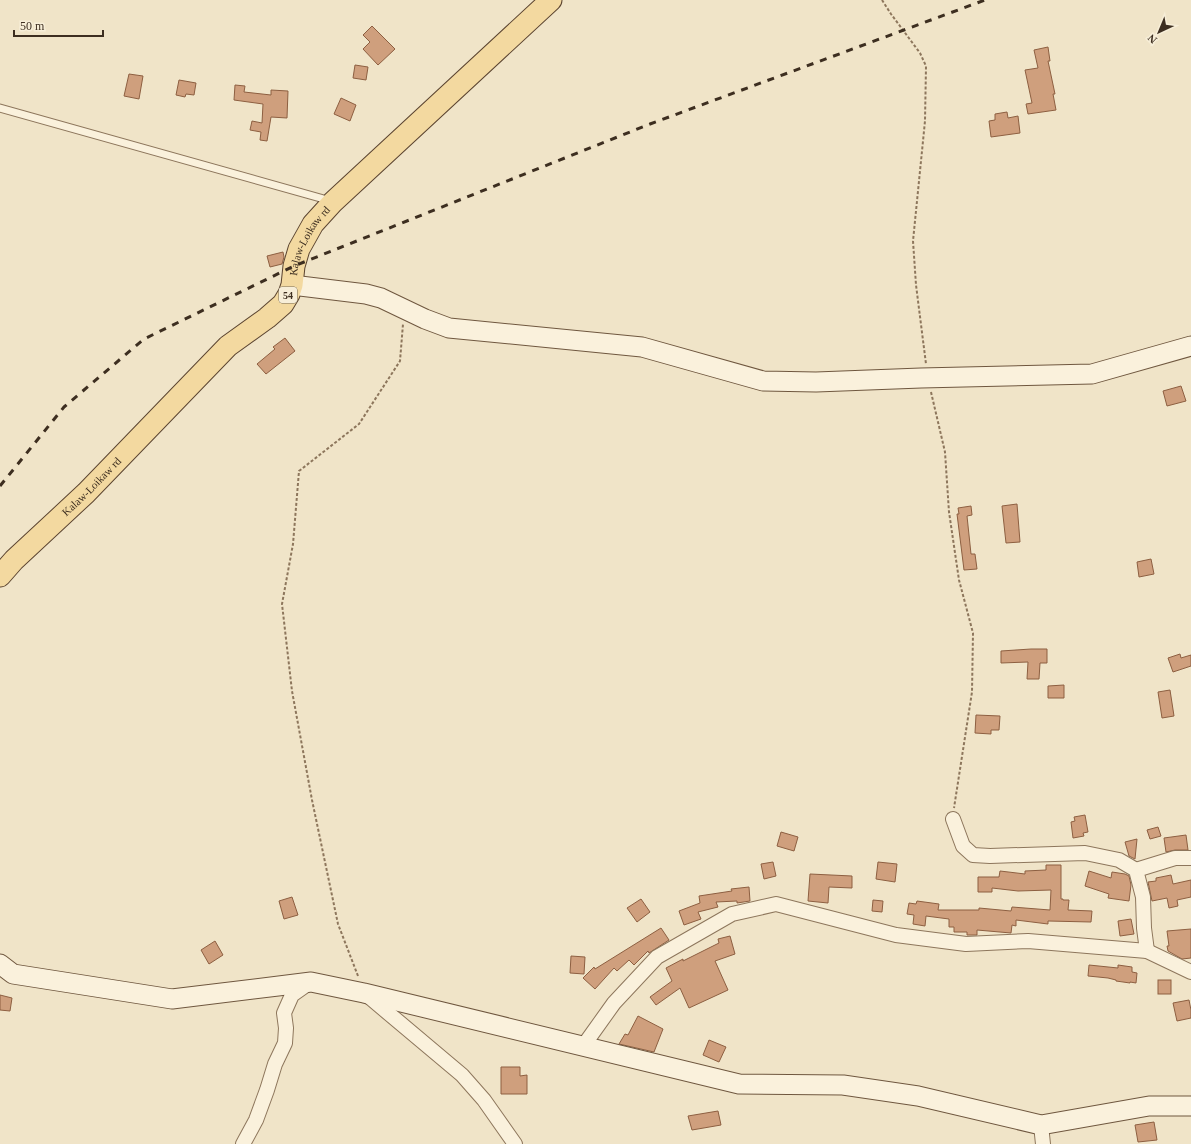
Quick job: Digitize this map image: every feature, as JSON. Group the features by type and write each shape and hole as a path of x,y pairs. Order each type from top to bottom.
{"main road":[{"name":"Kalaw-Loikaw rd","path":"0,576 14,560 86,494 228,346 251,328 267,318 283,304 292,285 294,266 299,250 313,224 333,202 551,0"}],"street":[{"path":"292,285 366,294 381,298 425,319 450,328 642,347 763,381 816,382 1092,374 1191,346"},
{"path":"953,819 963,846 974,855 990,856 1085,853 1119,860 1136,870 1143,897 1144,928 1147,951"},
{"path":"1136,870 1175,858 1191,858"},
{"path":"584,1045 614,1003 657,957 732,914 776,904 896,935 966,944 1028,941 1147,951 1191,972"},
{"path":"0,964 13,974 172,999 311,982 584,1045 739,1084 843,1085 918,1096 1041,1125 1149,1106 1191,1106"},
{"path":"243,1144 256,1120 275,1064 285,1043 286,1028 284,1013 292,995 311,982"},
{"path":"364,993 462,1075 484,1100 515,1144"},
{"path":"1041,1125 1043,1144"}],"lane":[{"path":"0,108 333,202"}],"path":[{"path":"882,0 920,53 926,66 925,121 913,241 917,293 928,378 945,452 949,512 959,580 973,633 972,692 961,756 953,819"},
{"path":"364,993 338,924 312,800 292,691 282,604 293,544 299,471 359,424 400,361 404,309"}],"building":[{"path":"372,26 395,49 378,65 363,49 370,42 363,35"},
{"path":"1048,47 1050,61 1048,61 1055,94 1053,94 1056,110 1028,114 1026,104 1032,103 1025,70 1038,68 1034,50"},
{"path":"355,65 368,67 366,80 353,78"},
{"path":"129,74 143,76 139,99 124,96"},
{"path":"179,80 196,83 194,95 186,94 185,97 176,95"},
{"path":"235,85 245,86 244,92 271,95 271,90 288,91 287,118 271,117 267,141 260,140 261,132 250,130 252,121 262,123 263,104 234,100"},
{"path":"341,98 356,105 350,121 334,114"},
{"path":"1007,112 1008,118 1018,116 1020,133 991,137 989,121 995,120 995,114"},
{"path":"283,252 284,257 282,264 270,267 267,256"},
{"path":"285,338 295,351 266,374 257,364 275,349 273,347"},
{"path":"1181,386 1186,401 1167,406 1163,391"},
{"path":"1017,504 1020,542 1006,543 1002,506"},
{"path":"971,506 972,515 967,516 971,554 975,554 977,569 964,570 957,514 959,514 958,508"},
{"path":"1151,559 1154,574 1139,577 1137,562"},
{"path":"1047,649 1047,663 1040,663 1039,679 1027,679 1028,662 1001,663 1001,651"},
{"path":"1180,654 1181,658 1191,655 1191,666 1173,672 1168,658"},
{"path":"1064,685 1064,698 1048,698 1048,686"},
{"path":"1170,690 1174,716 1162,718 1158,692"},
{"path":"976,715 1000,716 999,730 991,730 991,734 975,733"},
{"path":"1085,815 1088,832 1083,833 1084,836 1073,838 1071,822 1075,821 1074,817"},
{"path":"1158,827 1161,836 1150,839 1147,830"},
{"path":"781,832 798,837 794,851 777,846"},
{"path":"1186,835 1188,850 1166,852 1164,838"},
{"path":"1137,839 1135,859 1129,856 1125,842"},
{"path":"773,862 776,876 764,879 761,864"},
{"path":"878,862 897,864 895,882 876,879"},
{"path":"1046,865 1061,865 1061,899 1069,900 1068,910 1092,911 1091,922 1048,921 1048,924 1016,920 1016,926 1012,925 1011,933 977,930 977,935 967,935 967,932 954,932 954,927 949,927 949,919 926,916 925,926 913,924 914,915 907,914 909,903 916,904 917,901 939,904 938,910 979,910 979,908 1011,911 1012,907 1050,910 1051,890 1018,891 992,888 992,892 978,892 978,877 999,877 1000,871 1025,874 1025,871 1046,870"},
{"path":"1089,871 1111,878 1112,872 1129,876 1131,885 1129,901 1108,898 1109,894 1085,886"},
{"path":"810,874 852,876 852,888 829,887 828,903 808,901"},
{"path":"1171,875 1173,884 1191,880 1191,897 1177,900 1178,906 1169,908 1167,898 1152,901 1148,882 1156,881 1156,878"},
{"path":"749,887 750,901 737,903 737,901 716,902 718,907 698,912 701,919 684,925 679,911 700,903 699,896 732,891 731,889"},
{"path":"292,897 298,915 284,919 279,901"},
{"path":"641,899 650,912 637,922 627,908"},
{"path":"873,900 883,901 882,912 872,911"},
{"path":"1131,919 1134,934 1120,936 1118,921"},
{"path":"661,928 669,940 649,953 648,951 634,965 629,960 617,971 614,968 595,989 583,978 594,967 595,969"},
{"path":"1191,929 1191,958 1182,959 1168,951 1167,946 1169,946 1167,931"},
{"path":"730,936 735,954 715,961 728,990 689,1008 680,988 656,1005 650,997 672,981 666,968 719,943 718,939"},
{"path":"215,941 223,955 209,964 201,950"},
{"path":"571,956 585,957 584,974 570,973"},
{"path":"1089,965 1118,968 1118,965 1132,967 1132,972 1137,973 1136,983 1088,976"},
{"path":"1158,980 1171,980 1171,994 1158,994"},
{"path":"0,995 12,998 10,1011 0,1010"},
{"path":"1189,1000 1191,1018 1177,1021 1173,1003"},
{"path":"638,1016 663,1029 654,1052 619,1044 625,1034 628,1035"},
{"path":"709,1040 726,1047 719,1062 703,1055"},
{"path":"501,1067 520,1067 520,1076 527,1075 527,1094 501,1094"},
{"path":"718,1111 721,1125 692,1130 688,1116"},
{"path":"1154,1122 1157,1140 1138,1142 1135,1125"}],"railway":[{"path":"0,486 64,407 144,339 294,266 650,124 985,0"}]}
